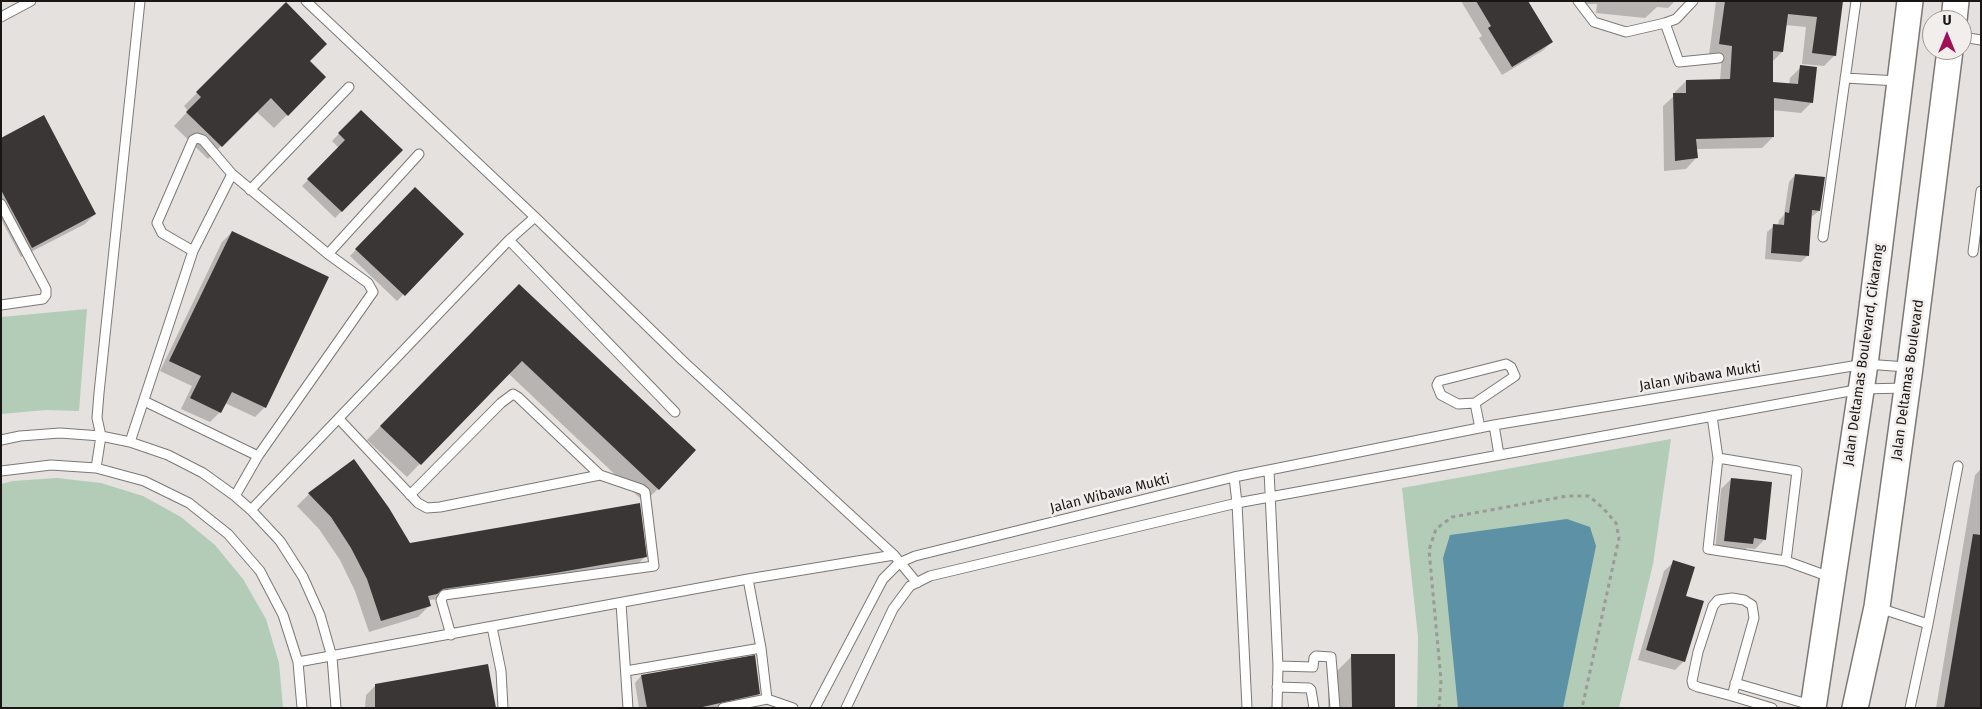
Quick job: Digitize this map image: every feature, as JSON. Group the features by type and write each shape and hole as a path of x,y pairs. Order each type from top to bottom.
{"street":[{"name":"Jalan Deltamas Boulevard, Cikarang","path":"1813,707 1865,364 1910,1"},
{"name":"Jalan Deltamas Boulevard","path":"1855,708 1876,607 1908,378 1949,60"}],"lane":[{"path":"1,18 31,1"},
{"path":"96,468 101,436 97,418 98,393 140,1"},
{"path":"306,1 535,217 683,361 896,559 917,583"},
{"path":"1578,1 1594,22 1630,32 1665,23 1682,16 1693,1"},
{"path":"1823,237 1856,1"},
{"path":"1665,23 1679,62 1719,58"},
{"path":"1845,78 1899,81"},
{"path":"250,190 350,87"},
{"path":"193,251 162,233 157,223 193,140 197,138 203,140 232,174 250,190 372,288 372,294 258,456 235,496"},
{"path":"328,254 420,154"},
{"path":"130,442 193,251 232,174"},
{"path":"1973,252 1981,191"},
{"path":"1,204 46,289 46,295 43,299 1,305"},
{"path":"251,510 509,240 535,217"},
{"path":"509,240 676,412"},
{"path":"1506,364 1511,367 1515,376 1475,403 1458,404 1441,395 1437,385 1438,381 1506,364"},
{"name":"Jalan Wibawa Mukti","path":"816,708 883,579 896,559 915,556 1234,477 1494,425 1865,364 1908,378"},
{"path":"846,708 893,609 910,586 930,576 1271,497 1861,389 1908,378"},
{"path":"410,495 501,403 513,394 600,475 644,490 655,566 444,595 441,600 450,635"},
{"path":"144,401 258,456"},
{"path":"1475,403 1480,428"},
{"path":"1712,416 1718,458 1708,549 1786,561 1833,578"},
{"path":"338,419 410,495 427,508 600,475"},
{"path":"1494,425 1499,455"},
{"path":"1,440 20,436 60,433 101,436 130,442 168,455 203,473 235,496 280,541 303,577 320,616 332,656 336,708"},
{"path":"1718,458 1797,471 1786,561"},
{"path":"1,471 51,465 96,468 144,481 189,503 228,534 260,572 283,615 298,662 302,708"},
{"path":"1910,708 1958,466"},
{"path":"1270,470 1278,666 1277,708"},
{"path":"1234,477 1247,708"},
{"path":"298,662 748,579 896,559"},
{"path":"748,579 762,648 767,699"},
{"path":"1732,696 1754,618 1752,605 1744,600 1732,598 1718,600 1712,606 1698,652 1692,681 1693,685 1772,708"},
{"path":"621,603 628,708"},
{"path":"1876,607 1928,624"},
{"path":"492,627 501,671 503,708"},
{"path":"626,671 762,648"},
{"path":"1278,666 1313,667 1316,656 1331,656 1335,708"},
{"path":"1735,683 1813,707"},
{"path":"1277,687 1309,688 1312,690 1314,708"},
{"path":"724,708 767,699 793,708"}],"path":[{"path":"1439,708 1441,680 1429,550 1436,529 1452,517 1567,496 1589,496 1616,523 1618,538 1582,708"}],"green space":[{"path":"87,309 79,411 46,410 1,414 1,317"},
{"path":"1671,439 1653,564 1619,708 1417,708 1418,637 1402,488"},
{"path":"57,478 101,483 143,496 181,517 215,545 243,579 266,619 279,663 283,708 1,708 1,484 13,481"}],"water":[{"path":"1567,519 1590,527 1596,546 1563,708 1458,708 1443,558 1450,535"}],"building":[{"path":"1476,1 1528,1 1553,42 1512,67 1488,28 1491,26"},
{"path":"1725,1 1843,1 1836,56 1812,53 1817,17 1788,14 1783,52 1773,51 1773,82 1798,84 1800,65 1817,67 1813,103 1774,98 1774,137 1696,139 1698,158 1675,161 1673,93 1686,93 1686,80 1730,79 1732,46 1719,44"},
{"path":"286,2 327,44 310,61 326,77 288,116 271,98 222,147 186,112 201,97 196,92"},
{"path":"361,110 403,150 342,212 307,179 345,140 338,133"},
{"path":"44,115 96,214 32,248 1,190 1,138"},
{"path":"1795,174 1825,177 1820,211 1812,210 1809,256 1771,253 1773,224 1784,225 1785,212 1789,213"},
{"path":"415,187 464,234 405,296 355,249"},
{"path":"232,231 329,277 266,408 232,392 221,413 190,398 201,376 169,361"},
{"path":"519,284 696,450 659,490 522,361 421,465 380,426"},
{"path":"354,459 389,508 410,543 640,503 647,557 555,573 443,589 437,594 428,596 431,606 381,621 367,579 351,548 331,517 308,493"},
{"path":"1731,478 1772,482 1766,540 1754,538 1753,544 1724,541"},
{"path":"1973,534 1981,535 1981,708 1944,708"},
{"path":"1673,560 1695,567 1686,596 1704,601 1685,662 1646,650"},
{"path":"1351,654 1395,654 1395,708 1352,708"},
{"path":"755,655 760,694 698,708 647,708 641,675"},
{"path":"488,664 496,708 375,708 375,684"}]}
